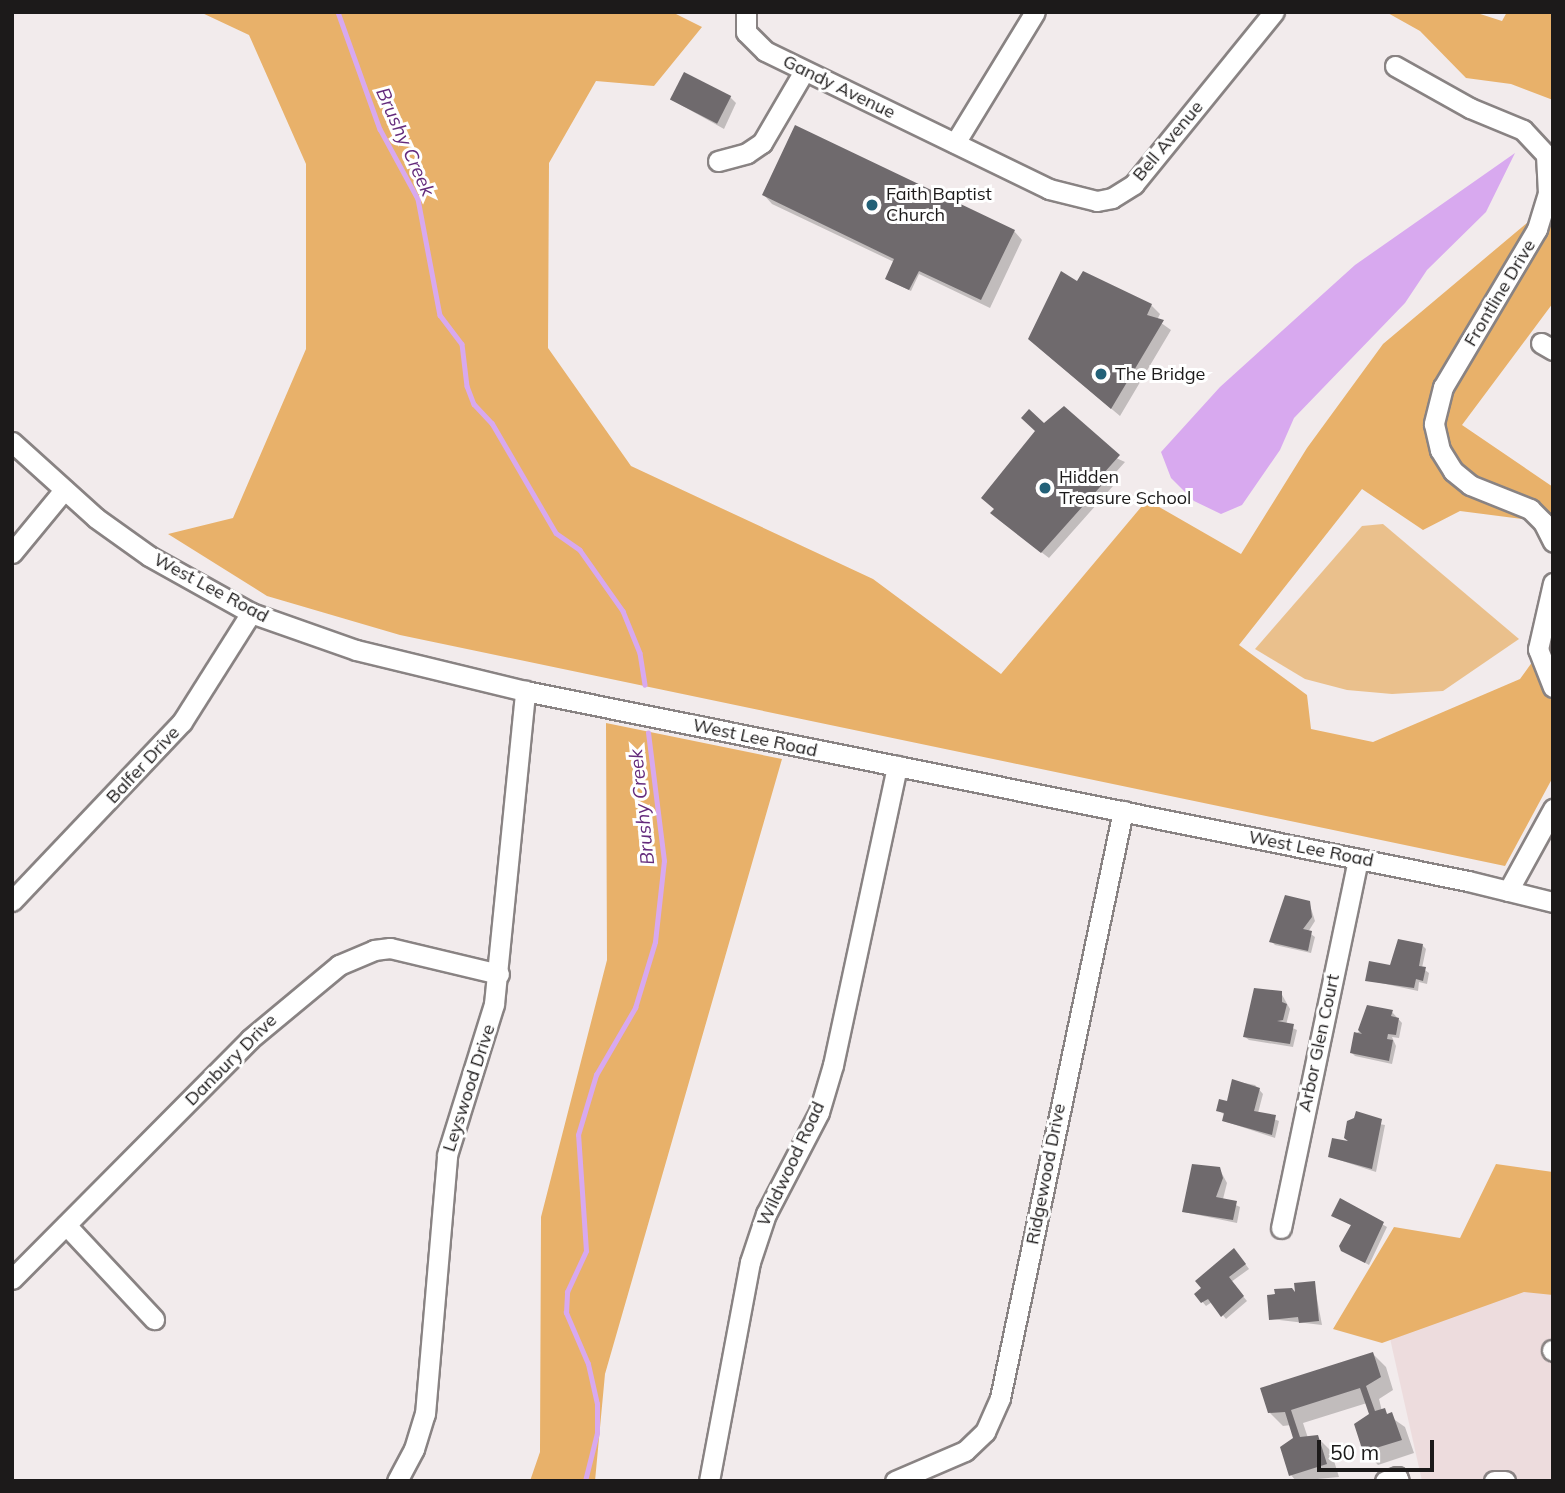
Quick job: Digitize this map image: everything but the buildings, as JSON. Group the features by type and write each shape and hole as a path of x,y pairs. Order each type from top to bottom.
{"street":[{"name":"Gandy Avenue","path":"746,12 746,32 758,47 955,143"},
{"path":"955,143 1035,12"},
{"name":"Bell Avenue","path":"955,143 1068,197 1083,201 1112,198 1134,184 1274,12"},
{"name":"Frontline Drive","path":"1395,66 1470,108 1523,130 1546,155 1548,193 1537,229 1443,387 1434,424 1440,450 1453,471 1470,485 1530,509 1543,522 1553,542"},
{"path":"718,161 747,153 762,143 804,71"},
{"name":"West Lee Road","path":"12,442 64,490 149,556 251,613 356,650 525,691 1357,859 1553,902"},
{"path":"12,553 64,490"},
{"path":"1553,583 1538,649 1553,687"},
{"name":"Balfer Drive","path":"12,901 182,722 251,613"},
{"name":"Leyswood Drive","path":"397,1481 414,1449 425,1414 447,1155 485,1043 499,974 518,733 525,691"},
{"name":"Wildwood Road","path":"709,1481 750,1262 766,1214 819,1112 833,1065 897,766"},
{"path":"1508,891 1553,808"},
{"name":"Ridgewood Drive","path":"895,1481 972,1446 985,1432 1000,1398 1122,811"},
{"name":"Arbor Glen Court","path":"1281,1228 1357,859"},
{"name":"Danbury Drive","path":"12,1279 250,1039 339,965 373,950 390,948 499,974"},
{"path":"66,1225 154,1319"},
{"path":"1385,1481 1397,1477 1399,1481"},
{"path":"1494,1481 1504,1481"}],"shaded area":[{"path":"200,12 672,12 702,27 654,86 596,81 549,163 548,348 631,466 873,579 1001,674 1147,500 1241,554 1307,448 1383,344 1553,201 1553,303 1462,425 1553,487 1553,523 1460,511 1423,530 1362,489 1239,645 1307,695 1311,729 1373,742 1520,679 1553,633 1553,777 1505,866 400,635 267,596 168,534 233,518 306,349 306,164 249,35"},
{"path":"1386,12 1474,12 1502,21 1507,12 1553,12 1553,100 1511,84 1466,78 1420,31"},
{"path":"1515,153 1486,212 1427,270 1405,303 1294,418 1280,450 1242,505 1221,514 1194,501 1171,478 1161,452 1220,387 1355,265"},
{"path":"1383,524 1519,639 1443,691 1392,694 1347,690 1305,679 1255,649 1362,526"},
{"path":"606,723 782,759 605,1374 595,1481 530,1481 540,1452 541,1217 607,960"},
{"path":"1496,1164 1553,1172 1553,1295 1524,1292 1382,1343 1333,1329 1394,1227 1460,1238"},
{"path":"1553,1278 1553,1481 1422,1481 1389,1334"}],"waterway":[{"name":"Brushy Creek","path":"338,12 380,129 418,199 440,315 462,344 467,386 474,404 492,423 556,533 580,550 623,611 640,653 645,685"},
{"name":"Brushy Creek","path":"585,1481 597,1433 597,1404 588,1364 566,1313 567,1292 586,1251 578,1135 596,1075 635,1008 655,942 664,861 648,733"}],"place":[{"name":"Faith Baptist Church","path":"872,205"},
{"name":"The Bridge","path":"1101,374"},
{"name":"Hidden Treasure School","path":"1045,488"}]}
